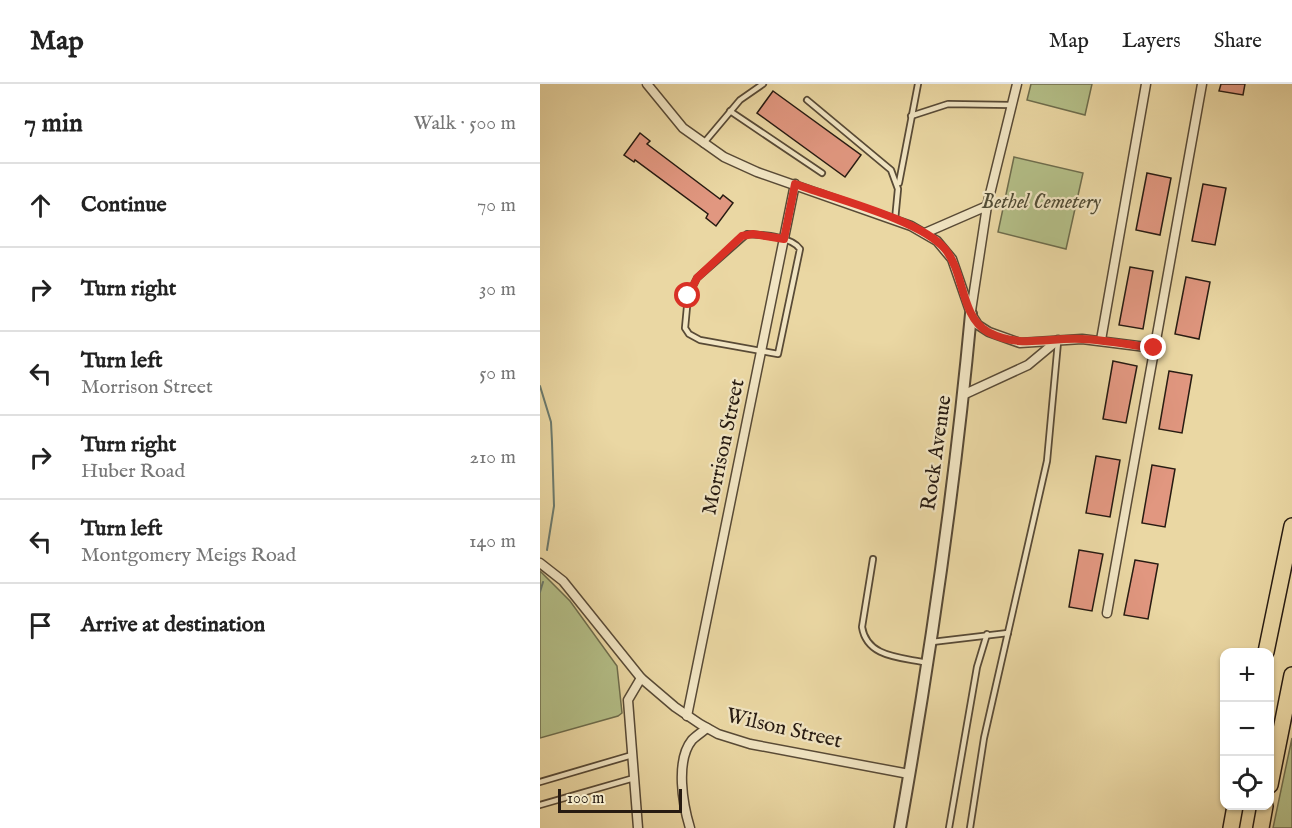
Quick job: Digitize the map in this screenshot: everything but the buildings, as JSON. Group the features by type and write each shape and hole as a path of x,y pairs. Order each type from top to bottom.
{"highway":[{"path":"1267,648 1292,526"},
{"path":"1274,761 1292,675"},
{"path":"1231,828 1234,810"},
{"path":"1261,828 1264,810"}],"street":[{"path":"648,84 683,128 703,144 741,166 895,220 937,241 952,259 971,314 978,325 1002,338 1020,343 1058,339 1101,340 1154,348"},
{"name":"Rock Avenue","path":"900,828 929,664 965,394 971,314 987,206 1017,84"},
{"path":"1101,340 1146,84"},
{"path":"1107,613 1202,84"},
{"name":"Morrison Street","path":"687,716 795,184"},
{"path":"925,233 987,206"},
{"path":"965,394 1028,365 1058,339"},
{"name":"Wilson Street","path":"540,563 563,581 642,678 687,716 707,728 750,744 909,774"},
{"path":"638,828 628,700 642,678"},
{"path":"690,828 682,802 684,762 691,742 707,728"}],"lane":[{"path":"703,144 730,111 763,84"},
{"path":"895,220 898,189 918,84"},
{"path":"807,100 884,162 891,170 898,189"},
{"path":"911,116 948,104 1011,105"},
{"path":"730,111 822,173"},
{"path":"753,234 784,239 796,244 800,249 780,353 700,340 689,334 685,328 688,296 697,278 742,236 753,234"},
{"path":"970,828 984,738 1047,461 1058,339"},
{"path":"873,559 862,627 863,636 876,651 929,664"},
{"path":"932,642 952,642 987,634 1008,633"},
{"path":"949,828 977,667 987,634"},
{"path":"540,782 633,755"},
{"path":"540,805 634,778"}],"green space":[{"path":"1031,84 1092,84 1085,115 1027,100"},
{"name":"Bethel Cemetery","path":"1014,157 1083,173 1066,249 998,232"},
{"path":"540,571 570,601 617,666 622,713 540,738"},
{"path":"1292,738 1292,828 1273,828"}],"waterway":[{"path":"540,386 551,422 552,442 554,506 547,550"},
{"path":"540,592 543,582"}],"route":[{"path":"688,296 697,278 742,236 753,234 784,239 795,184 911,226 937,241 952,259 971,314 978,325 1002,338 1020,343 1072,338 1154,348"}]}
